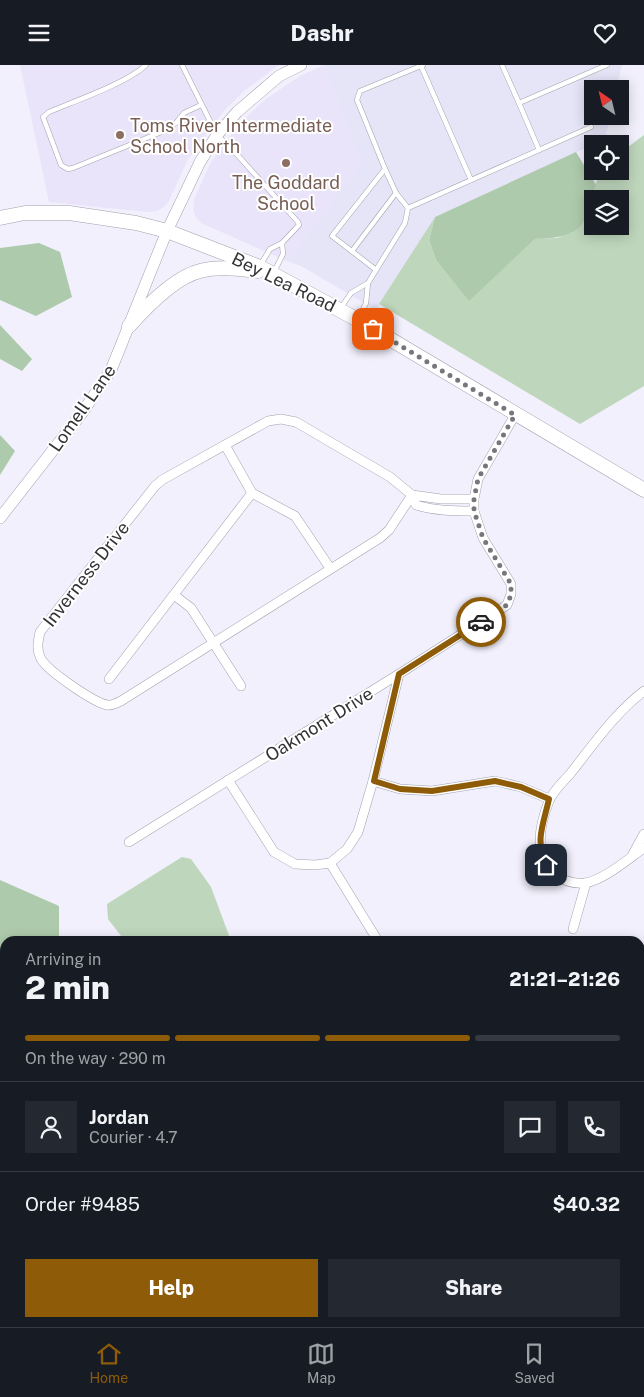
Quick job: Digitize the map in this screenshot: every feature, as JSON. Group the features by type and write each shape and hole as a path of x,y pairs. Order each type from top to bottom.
{"main road":[{"name":"Bey Lea Road","path":"0,218 25,213 69,213 136,223 167,231 260,267 340,309 515,415 644,490"},
{"path":"129,326 160,295 186,276 198,271 241,269 273,274"}],"street":[{"name":"Lomell Lane","path":"0,518 82,413 111,370 167,231 200,162 216,135 237,112 280,76 301,65"},
{"name":"Oakmont Drive","path":"129,842 507,605 511,595 511,584 483,538 474,511 474,499 478,479 515,415"},
{"name":"Inverness Drive","path":"412,495 389,530 380,538 121,701 109,705 97,702 49,669 41,659 37,648 40,632 155,485 268,421 282,419 296,422 390,477 412,495 416,505 441,511 474,511"},
{"path":"225,445 252,493 295,516 330,568"},
{"path":"109,679 252,493"},
{"path":"412,495 441,499 474,499"},
{"path":"174,595 191,608 241,686"},
{"path":"228,780 274,852 294,864 316,865 330,863 347,849 358,832 374,781 399,674"},
{"path":"644,691 601,734 549,799 540,837 540,849 546,865 562,879 586,883 596,880 644,848"},
{"path":"374,781 400,789 432,791 495,781 521,787 549,799"},
{"path":"632,856 644,834"},
{"path":"330,863 375,936"},
{"path":"574,929 586,883"}],"lane":[{"path":"146,65 123,80 49,112 43,117 61,165 68,169 73,168 159,133 176,123 184,113 201,105"},
{"path":"182,65 216,135 232,149 298,222 297,228 282,243 270,249 260,267"},
{"path":"358,320 366,303 368,283 405,223 408,208 396,193 385,169 357,100 360,91 422,65 471,180"},
{"path":"502,65 539,150"},
{"path":"519,103 607,65"},
{"path":"408,208 591,127"},
{"path":"375,269 332,236 385,169"},
{"path":"352,251 396,193"},
{"path":"273,274 283,254 282,243"},
{"path":"340,309 351,293 368,283"}],"shaded area":[{"name":"Toms River Intermediate School North","path":"20,65 279,65 244,91 224,111 188,159 169,201 157,211 147,212 49,202"},
{"path":"324,65 622,65 618,80 584,80 584,125 608,125 606,135 584,135 584,149 435,217 376,310 301,266 287,261 361,164"},
{"name":"The Goddard School","path":"324,65 362,164 287,261 201,223 195,216 193,209 194,199 211,162 230,136 245,118 266,99 300,76"}],"green space":[{"path":"644,135 644,386 580,424 379,304 435,217 429,240 436,260 469,300 535,239 557,238 571,233 584,221 584,235 629,235 629,190 593,190 597,180 629,180 629,146"},
{"path":"576,152 584,165 584,180 593,180 596,185 594,190 584,190 584,220 576,230 563,236 535,239 469,301 436,260 429,240 435,217"},
{"path":"39,243 60,252 72,297 36,316 0,300 0,248"},
{"path":"0,325 32,359 22,371 0,359"},
{"path":"0,435 15,451 0,475"},
{"path":"182,857 191,859 211,887 229,936 121,936 108,919 107,904"},
{"path":"0,880 59,906 59,936 0,936"}],"way so far":[{"path":"373,329 515,415 478,479 474,499 474,511 483,538 511,584 511,595 507,605 481,622"}],"place":[{"name":"Toms River Intermediate School North","path":"120,135"},
{"name":"The Goddard School","path":"286,163"}],"route":[{"path":"481,622 399,674 374,781 400,789 432,791 495,781 521,787 549,799 540,837 540,849 546,865"}]}
